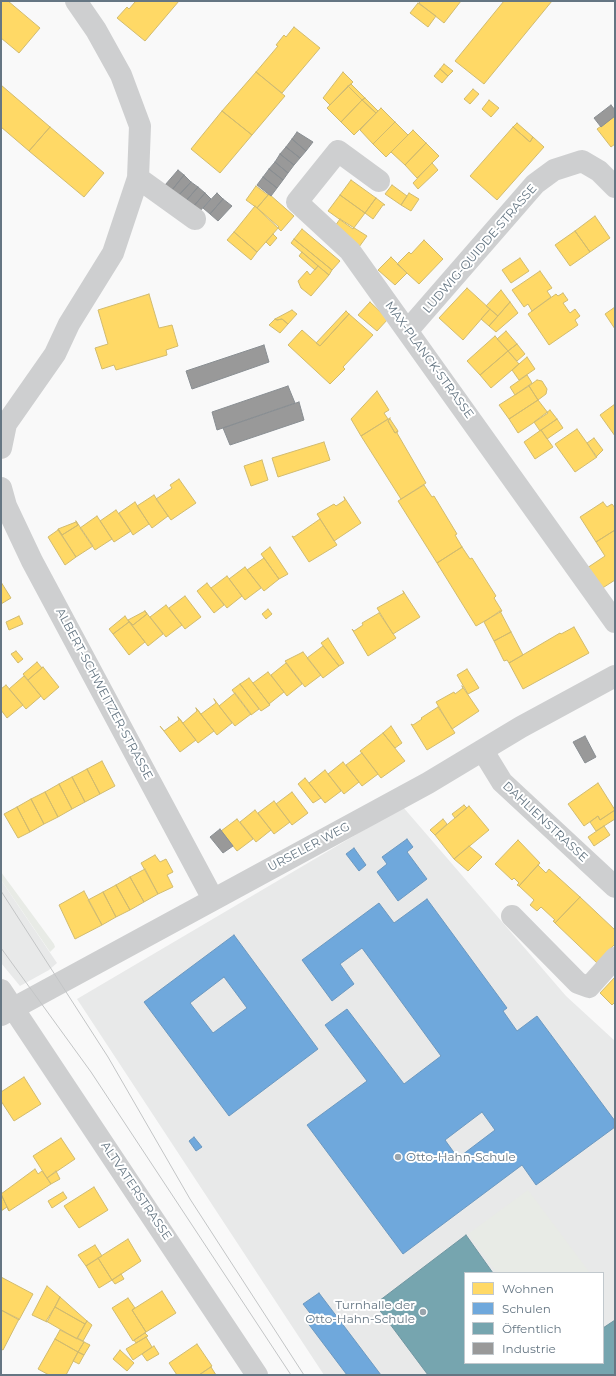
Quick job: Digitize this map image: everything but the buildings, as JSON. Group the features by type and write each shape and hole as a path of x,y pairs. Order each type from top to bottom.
{"street":[{"path":"1,448 4,419 55,354 69,324 113,253 138,178 140,126 121,75 96,30 76,1"},
{"name":"MAX-PLANCK-STRASSE","path":"379,181 338,151 297,202 350,250 615,622"},
{"name":"LUDWIG-QUIDDE-STRASSE","path":"408,330 535,184 554,170 582,161 599,171 615,187"},
{"path":"138,178 196,219"},
{"name":"ALBERT-SCHWEITZER-STRASSE","path":"1,488 6,506 32,561 213,899"},
{"name":"URSELER WEG","path":"8,1011 428,783 521,727 615,676"},
{"name":"DAHLIENSTRASSE","path":"483,751 502,782 615,887"},
{"path":"512,916 578,983 589,987 615,958"},
{"name":"ALTVATERSTRASSE","path":"1,990 8,1011 258,1375"}],"shaded area":[{"name":"Otto-Hahn-Schule","path":"403,807 566,996 615,1041 615,1375 324,1375 77,999"},
{"path":"1,872 54,944 55,947 50,952 1,880"},
{"path":"1,880 57,963 49,970 20,986 1,963"},
{"path":"528,1190 589,1272 496,1272 468,1234"}],"tram line":[{"path":"1,891 108,1057 190,1199 304,1375"},
{"path":"1,948 91,1072 291,1375"}],"place":[{"name":"Otto-Hahn-Schule","path":"398,1157"},
{"name":"Turnhalle der Otto-Hahn-Schule","path":"423,1312"}]}
